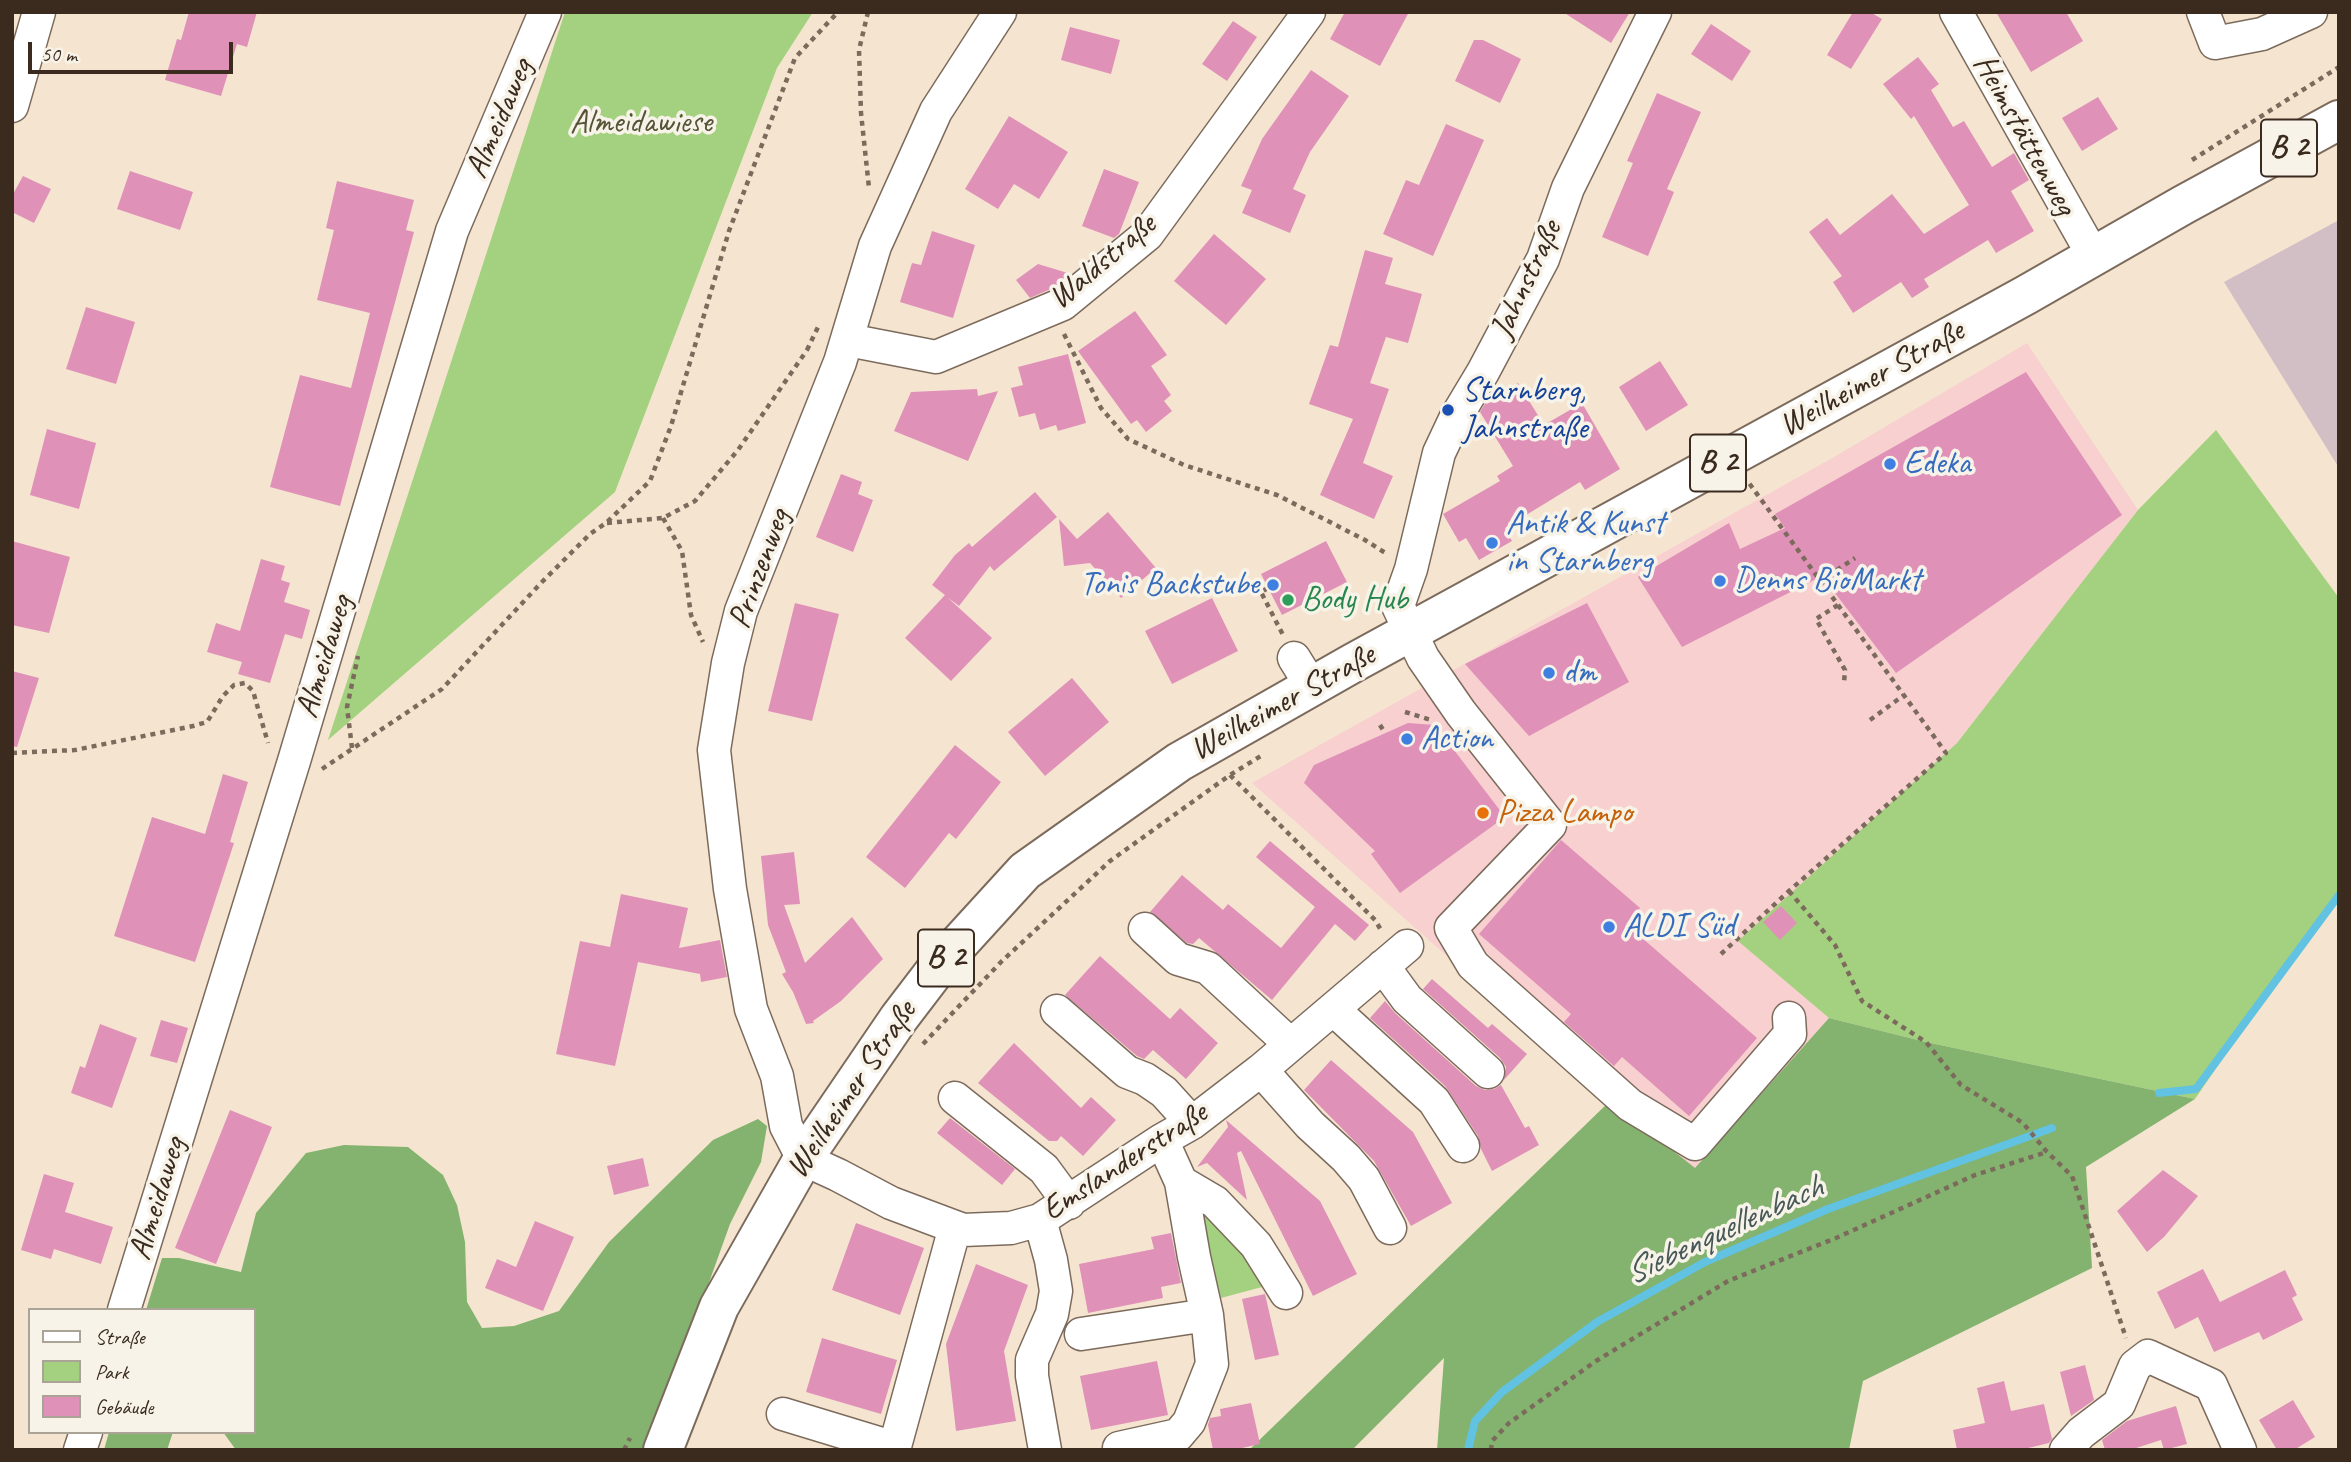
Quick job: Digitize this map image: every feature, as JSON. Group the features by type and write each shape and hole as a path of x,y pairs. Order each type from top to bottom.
{"main road":[{"name":"Weilheimer Straße","path":"663,1450 719,1307 803,1159 932,974 1026,871 1303,672 1409,632 2339,120"}],"street":[{"path":"12,106 39,12"},
{"name":"Almeidaweg","path":"125,1308 281,755 452,231 545,12"},
{"name":"Prinzenweg","path":"803,1159 786,1126 777,1076 751,1009 730,889 714,750 728,663 741,611 848,340 875,246 936,111 1000,12"},
{"name":"Waldstraße","path":"848,340 936,357 1063,304 1147,235 1310,12"},
{"name":"Jahnstraße","path":"1409,632 1398,606 1411,569 1439,453 1456,416 1483,372 1543,259 1568,188 1655,12"},
{"name":"Heimstättenweg","path":"1956,12 2094,257"},
{"path":"2203,12 2215,43 2262,34 2311,12"},
{"path":"1409,632 1423,658 1461,713 1550,825 1463,912 1451,928 1473,965 1630,1105 1695,1144 1790,1034 1789,1018"},
{"path":"1145,929 1178,958 1208,968 1290,1044"},
{"path":"1395,955 1407,999 1488,1072"},
{"name":"Emslanderstraße","path":"803,1159 891,1203 962,1230 1011,1228 1040,1220 1192,1123 1334,1010 1395,955"},
{"path":"1334,1010 1434,1101 1463,1146"},
{"path":"1057,1011 1126,1072 1145,1079 1164,1092 1192,1123"},
{"path":"1261,1070 1310,1125 1346,1158 1364,1179 1391,1228"},
{"path":"955,1098 1044,1169 1069,1203"},
{"path":"1119,1448 1178,1435 1189,1422 1212,1364 1207,1315 1181,1182 1162,1140"},
{"path":"1181,1182 1215,1202 1256,1245 1286,1293"},
{"path":"1040,1220 1056,1291 1052,1314 1032,1360 1045,1450"},
{"path":"783,1414 895,1449 955,1227"},
{"path":"1080,1334 1207,1315"},
{"path":"2073,1441 2119,1404 2135,1366 2148,1356 2211,1385 2240,1450"}],"path":[{"path":"12,753 75,750 207,722 223,696 234,685 245,683 253,691 281,755 324,769 442,689 541,583 590,534 606,523 650,481 671,426 729,231 795,58 838,12"},
{"path":"869,12 859,50 860,113 869,193"},
{"path":"2185,164 2339,67"},
{"path":"1051,309 1101,408 1128,439 1184,465 1277,495 1365,540 1411,569"},
{"path":"606,523 663,518 695,501 738,450 807,350 817,354"},
{"path":"1721,954 1946,752 1748,482"},
{"path":"663,518 682,551 691,615 705,647"},
{"path":"1821,581 1855,558"},
{"path":"1268,588 1261,592 1303,672"},
{"path":"1838,605 1816,619 1845,670 1844,682"},
{"path":"352,748 347,707 359,653"},
{"path":"1870,720 1904,695"},
{"path":"1405,712 1434,721 1439,727"},
{"path":"1380,725 1385,733"},
{"path":"916,1053 1002,961 1110,861 1230,775 1276,747"},
{"path":"1230,775 1375,920 1395,955"},
{"path":"1789,891 1835,944 1862,1001 1926,1042 1961,1085 2024,1123 2047,1152 2072,1176 2135,1366"},
{"path":"1491,1450 1492,1441 1509,1423 1585,1368 1728,1281 1836,1238 1975,1175 2047,1152"}],"shaded area":[{"path":"2339,220 2339,468 2224,282"},
{"path":"2027,343 2138,510 1957,743 1739,941 1829,1018 1695,1169 1610,1101 1252,783 1834,457"}],"green space":[{"name":"Almeidawiese","path":"565,12 813,12 777,68 615,492 328,740"},
{"path":"2216,430 2339,598 2339,889 2195,1099 1926,1042 1829,1018 1738,941 1957,743 2138,510"},
{"path":"1829,1018 1926,1042 2195,1099 2086,1167 2092,1268 1863,1381 1849,1450 1437,1450 1444,1358 1352,1450 1249,1450 1610,1101 1695,1168"},
{"path":"758,1119 767,1126 761,1162 730,1224 679,1366 642,1450 236,1450 224,1434 256,1434 256,1308 147,1308 162,1258 179,1258 241,1272 256,1213 306,1153 344,1145 408,1147 443,1175 457,1205 465,1242 467,1302 482,1328 514,1326 559,1311 609,1242 713,1140"},
{"path":"1215,1213 1254,1260 1262,1287 1221,1298 1201,1215"},
{"path":"108,1434 172,1434 167,1450 104,1450"}],"building":[{"path":"189,12 257,12 247,47 237,44 221,96 165,80 177,39 181,40"},
{"path":"1345,12 1409,12 1380,66 1330,39"},
{"path":"1563,12 1630,12 1611,43"},
{"path":"1853,12 1870,12 1882,19 1851,69 1827,55"},
{"path":"1996,12 2066,12 2083,41 2031,72"},
{"path":"1233,21 1257,37 1227,81 1202,64"},
{"path":"1711,24 1751,51 1732,81 1691,54"},
{"path":"1070,27 1120,40 1111,74 1061,60"},
{"path":"1474,40 1483,40 1521,59 1500,103 1455,81"},
{"path":"1918,57 1939,84 1931,90 1953,127 1964,121 1992,167 2014,153 2029,180 2011,191 2034,231 1996,253 1988,240 1924,279 1929,287 1912,298 1901,282 1853,313 1833,282 1842,276 1809,232 1827,218 1840,235 1892,194 1924,234 1969,205 1914,116 1911,119 1883,84"},
{"path":"1311,70 1349,96 1310,152 1293,189 1306,195 1290,233 1242,213 1252,190 1241,186 1262,139"},
{"path":"1657,93 1701,112 1667,189 1674,192 1648,256 1602,237 1633,163 1627,161"},
{"path":"2098,97 2118,129 2082,151 2062,118"},
{"path":"1009,116 1068,152 1039,199 1014,184 998,209 965,189"},
{"path":"1446,124 1484,140 1433,256 1383,234 1406,180 1419,185"},
{"path":"1104,169 1139,182 1119,234 1114,238 1082,226"},
{"path":"130,171 193,192 180,230 117,209"},
{"path":"23,176 51,189 34,223 12,212 12,196"},
{"path":"337,181 414,200 406,230 414,232 340,506 270,487 300,375 351,388 370,313 317,300 334,230 326,228"},
{"path":"932,231 975,245 953,318 900,302 912,263 921,265"},
{"path":"1214,234 1266,279 1226,325 1174,281"},
{"path":"1365,250 1393,258 1385,284 1422,294 1408,343 1386,337 1370,383 1389,389 1363,463 1393,476 1374,519 1320,495 1353,419 1309,404 1330,345 1338,347"},
{"path":"1038,264 1071,274 1053,288 1030,298 1016,280"},
{"path":"86,307 135,322 116,384 66,369"},
{"path":"1135,311 1167,355 1151,366 1171,395 1164,401 1172,411 1146,432 1137,420 1131,424 1078,351"},
{"path":"1068,354 1086,423 1058,431 1056,425 1040,430 1035,413 1019,417 1011,388 1023,385 1018,367"},
{"path":"1660,361 1688,405 1646,431 1619,387"},
{"path":"2026,372 2122,515 1896,673 1822,576 1682,647 1638,577 1729,523 1740,549 1785,528 1775,514"},
{"path":"1518,383 1544,425 1582,403 1620,469 1585,490 1580,482 1505,528 1512,541 1479,560 1466,538 1459,542 1443,514 1500,481 1497,476 1513,466 1480,412 1486,402"},
{"path":"977,389 978,396 998,391 968,461 894,431 911,392"},
{"path":"47,429 96,443 79,509 30,495"},
{"path":"841,474 862,482 858,494 873,500 853,552 816,537"},
{"path":"1035,492 1057,517 994,571 990,566 959,606 947,597 992,638 951,681 905,638 945,595 932,585 955,555 969,543 972,547"},
{"path":"1108,512 1156,568 1121,598 1090,563 1064,566 1059,519 1077,539"},
{"path":"12,541 70,557 49,633 12,625"},
{"path":"1326,541 1347,582 1282,615 1261,574"},
{"path":"261,559 285,566 281,580 290,583 284,602 310,610 302,639 285,634 270,683 238,674 242,662 207,652 216,623 240,631"},
{"path":"1212,598 1238,651 1172,684 1145,631"},
{"path":"795,603 839,614 812,721 768,711"},
{"name":"dm","path":"1587,603 1629,682 1529,736 1465,664"},
{"path":"12,671 39,678 17,747 12,746"},
{"path":"1072,678 1109,722 1045,776 1008,732"},
{"path":"1408,723 1435,725 1505,817 1400,893 1371,854 1375,851 1304,783 1314,765"},
{"path":"955,745 1001,782 956,839 949,833 905,888 866,857"},
{"path":"223,774 248,782 230,842 234,843 195,962 114,936 152,817 205,834"},
{"path":"1561,840 1640,908 1626,924 1757,1038 1689,1116 1622,1057 1614,1066 1564,1022 1571,1014 1479,934"},
{"path":"1270,841 1369,925 1355,941 1335,924 1272,1000 1199,938 1193,944 1187,943 1150,912 1182,875 1223,910 1228,904 1281,948 1315,907 1256,857"},
{"path":"794,852 800,904 784,905 805,963 852,917 883,959 841,1001 813,1021 814,1023 806,1024 793,992 782,974 786,972 768,925 761,856"},
{"path":"621,894 688,908 679,948 720,940 727,977 701,982 700,974 638,962 615,1066 556,1054 580,941 610,947"},
{"path":"1781,906 1797,923 1780,940 1763,922"},
{"path":"1100,956 1170,1019 1180,1008 1218,1043 1186,1079 1153,1050 1144,1059 1137,1056 1065,995"},
{"path":"1432,979 1488,1028 1492,1024 1527,1054 1504,1080 1506,1067 1500,1058 1423,989"},
{"path":"1385,1001 1476,1086 1485,1090 1501,1085 1525,1128 1529,1126 1539,1145 1492,1171 1478,1136 1445,1086 1370,1018"},
{"path":"161,1020 188,1028 177,1063 150,1056"},
{"path":"100,1024 137,1038 112,1108 71,1093 80,1066 85,1068"},
{"path":"1014,1043 1081,1108 1091,1097 1116,1120 1083,1156 1061,1136 1057,1141 1049,1141 978,1083"},
{"path":"1331,1060 1413,1132 1452,1203 1411,1226 1374,1161 1304,1090"},
{"path":"230,1110 272,1127 216,1264 175,1248"},
{"path":"950,1118 1015,1169 1002,1185 937,1133"},
{"path":"1226,1120 1320,1201 1357,1274 1313,1296 1241,1151 1237,1153 1247,1200 1207,1163 1197,1167 1228,1127"},
{"path":"643,1158 649,1186 614,1195 607,1166"},
{"path":"2163,1170 2198,1196 2164,1237 2147,1252 2117,1211"},
{"path":"44,1174 74,1183 65,1212 113,1227 101,1264 54,1249 51,1259 21,1250"},
{"path":"535,1221 574,1237 543,1311 485,1288 497,1259 516,1267"},
{"path":"856,1223 924,1248 900,1315 832,1290"},
{"path":"1171,1233 1181,1283 1161,1287 1163,1298 1088,1313 1079,1264 1154,1249 1151,1237"},
{"path":"976,1264 1028,1285 1004,1351 1016,1421 956,1431 946,1344"},
{"path":"2203,1269 2220,1302 2285,1270 2297,1295 2292,1298 2303,1320 2263,1340 2259,1332 2214,1352 2198,1317 2175,1329 2157,1292"},
{"path":"1265,1294 1279,1355 1255,1360 1242,1299"},
{"path":"822,1338 897,1360 881,1414 806,1392"},
{"path":"1157,1361 1168,1415 1091,1430 1080,1376"},
{"path":"2085,1365 2094,1400 2071,1416 2060,1372"},
{"path":"2004,1381 2011,1411 2044,1404 2052,1439 2049,1443 2020,1450 1957,1450 1953,1430 1985,1423 1977,1388"},
{"path":"2293,1400 2315,1437 2294,1450 2277,1450 2259,1420"},
{"path":"1251,1403 1260,1444 1233,1450 1213,1450 1208,1425 1210,1418 1221,1416 1220,1409"},
{"path":"2176,1406 2187,1444 2164,1450 2161,1440 2130,1450 2105,1450 2102,1440 2127,1421"}],"waterway":[{"name":"Siebenquellenbach","path":"2159,1093 2196,1089 2339,895"},
{"name":"Siebenquellenbach","path":"1468,1450 1475,1421 1502,1392 1597,1322 1705,1262 1828,1209 2052,1128"}],"place":[{"name":"Starnberg, Jahnstraße","path":"1448,410"},
{"name":"Edeka","path":"1890,464"},
{"name":"Antik & Kunst in Starnberg","path":"1492,543"},
{"name":"Denns BioMarkt","path":"1720,581"},
{"name":"Tonis Backstube","path":"1273,585"},
{"name":"Body Hub","path":"1288,600"},
{"name":"dm","path":"1549,673"},
{"name":"Action","path":"1407,739"},
{"name":"Pizza Lampo","path":"1483,813"},
{"name":"ALDI Süd","path":"1609,927"}]}
